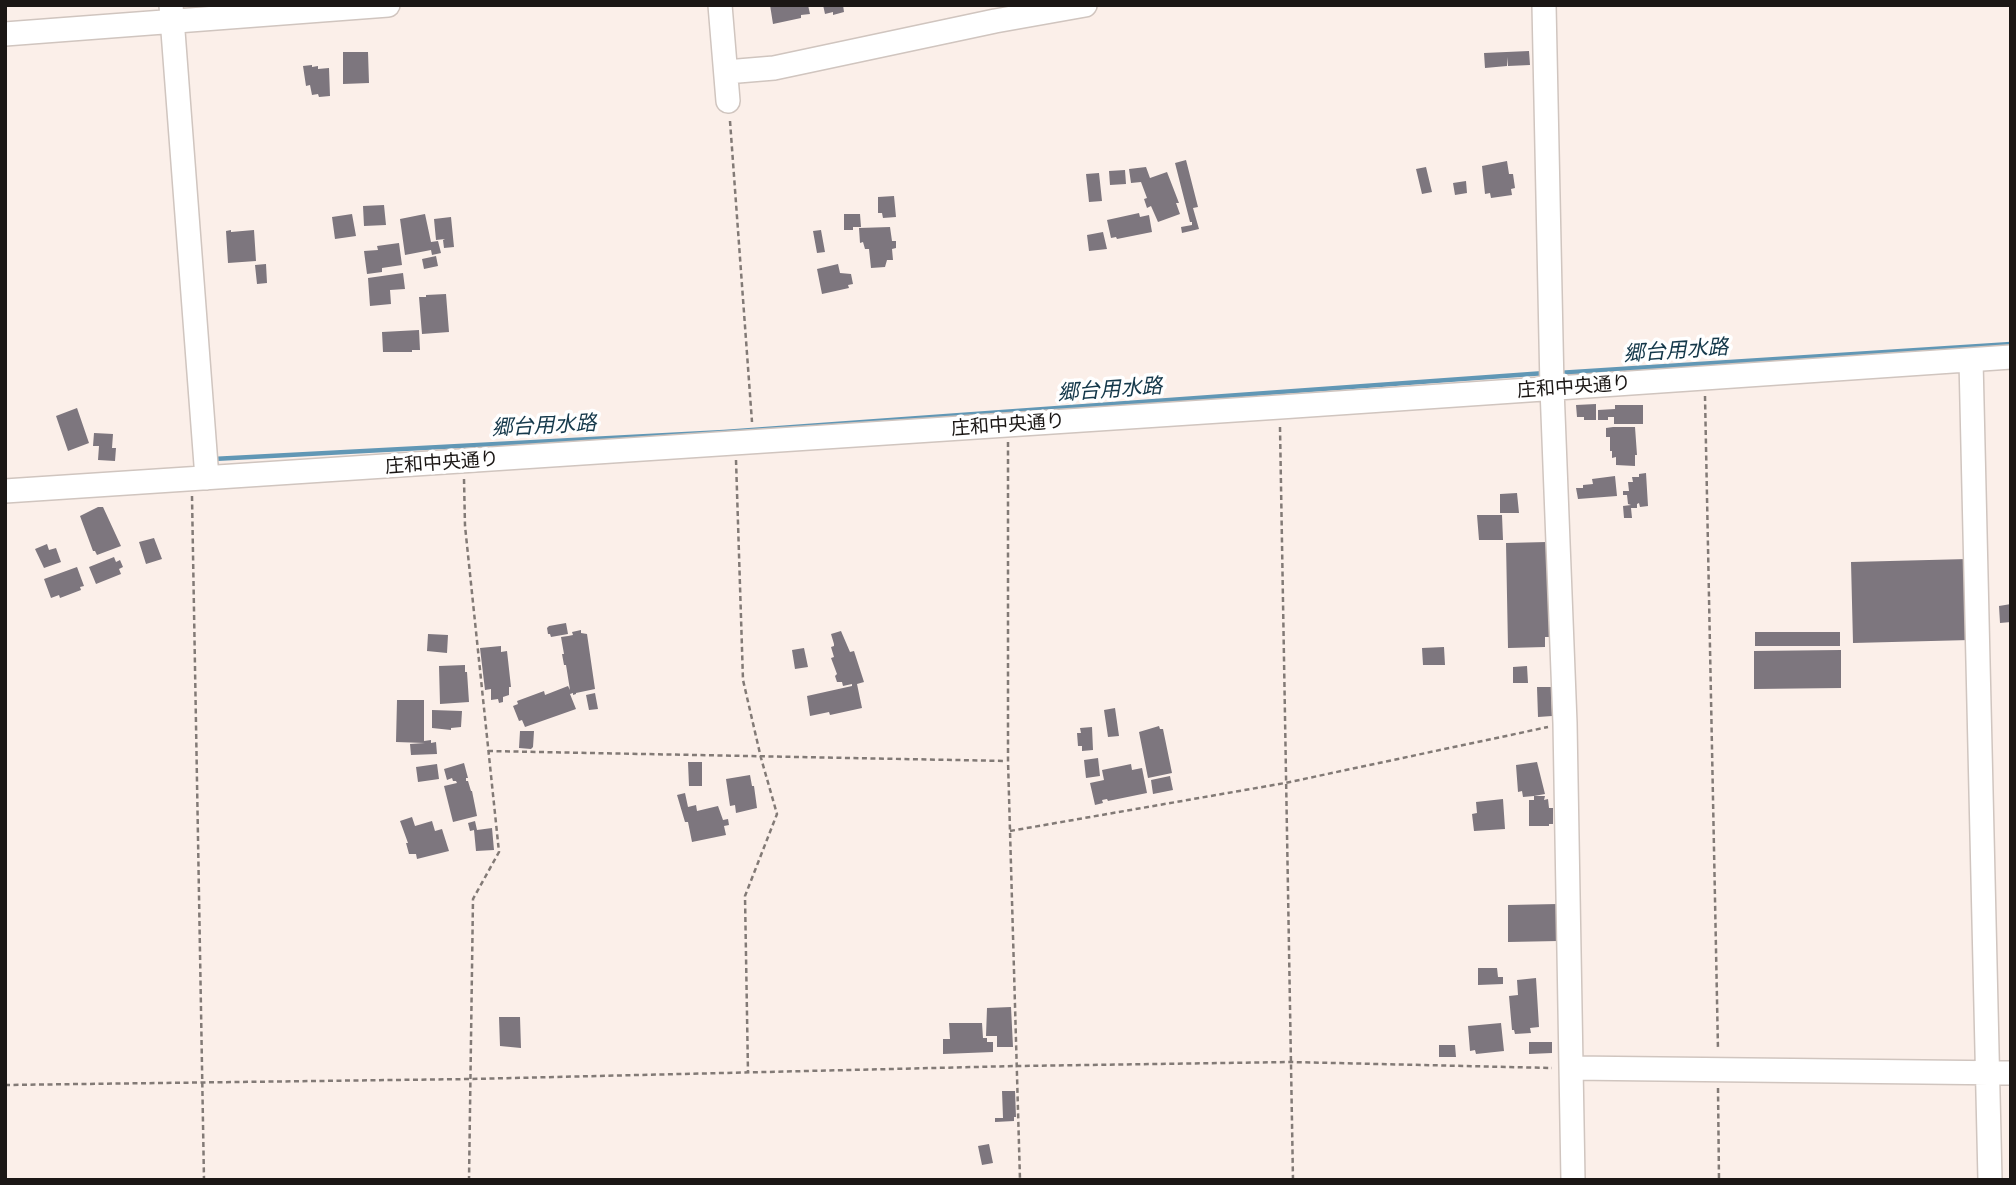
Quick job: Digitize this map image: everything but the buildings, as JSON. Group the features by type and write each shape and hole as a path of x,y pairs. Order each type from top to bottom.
{"street":[{"path":"5,34 172,13 388,5"},
{"path":"720,5 728,100"},
{"path":"726,72 774,68 995,21 1085,5"},
{"path":"1544,5 1552,388 1565,723 1573,1180"},
{"path":"172,13 199,478"},
{"name":"庄和中央通り","path":"5,491 2011,357"},
{"path":"1971,359 1999,1073 1990,1180"},
{"path":"1572,1068 1999,1073"}],"path":[{"path":"728,100 744,442 743,680 776,814 746,896 748,1073"},
{"path":"1705,396 1719,1180"},
{"path":"1280,407 1293,1180"},
{"path":"1008,425 1008,761 1020,1180"},
{"path":"464,462 465,526 499,852 473,900 469,1180"},
{"path":"199,478 204,1180"},
{"path":"1010,831 1285,783 1565,723"},
{"path":"488,751 1008,761"},
{"path":"5,1085 471,1079 1291,1062 1572,1068"}],"waterway":[{"name":"郷台用水路","path":"1558,373 2011,344"},
{"name":"郷台用水路","path":"213,459 724,432 1545,373"}]}
